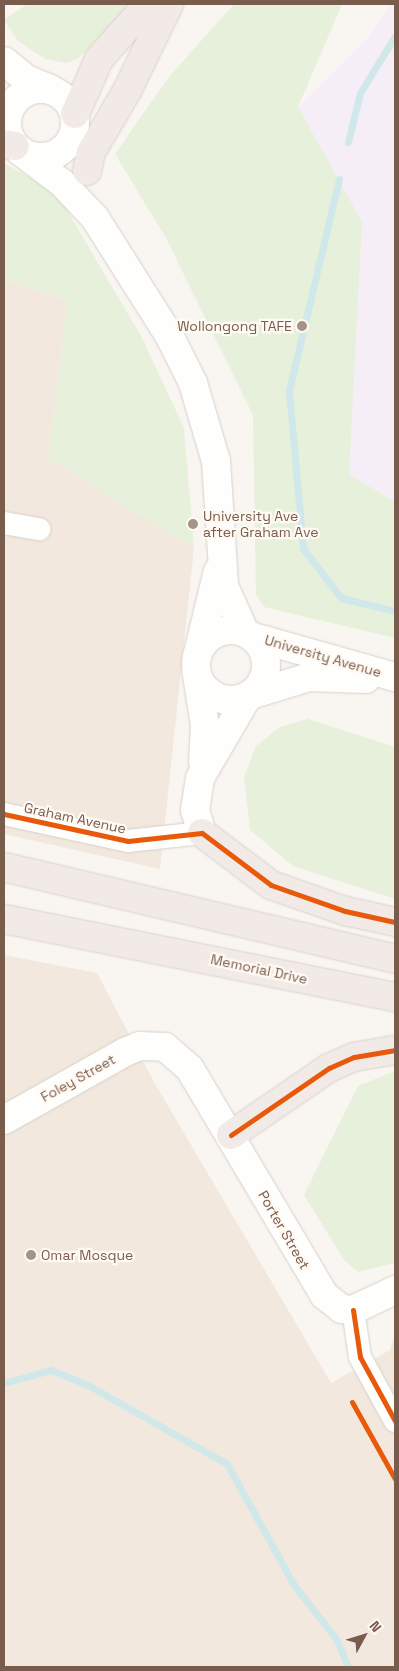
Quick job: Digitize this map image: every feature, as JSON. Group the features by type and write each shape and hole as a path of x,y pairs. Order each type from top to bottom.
{"highway":[{"path":"75,120 99,59 148,4"},
{"path":"87,171 91,152 169,4"},
{"path":"202,833 270,885 345,911 395,922"},
{"path":"4,867 395,959"},
{"path":"4,906 122,941"},
{"path":"4,919 122,941"},
{"name":"Memorial Drive","path":"122,941 395,997"},
{"path":"231,1135 329,1068 354,1057 395,1050"}],"main road":[{"path":"4,61 26,79 62,95 75,120 87,171 118,250"},
{"path":"4,65 9,85 12,140 81,201 118,250 169,335 200,404 220,496 221,560 227,598 248,635 260,645 266,662 263,680 250,695 202,770"},
{"path":"12,140 22,93 51,89"},
{"path":"12,140 32,156 60,152 75,120"},
{"path":"202,833 195,810 202,770 205,725 197,665 221,560"},
{"path":"197,665 215,634 248,635"},
{"name":"University Avenue","path":"248,635 395,677"},
{"path":"197,665 215,696 233,701 250,695"},
{"name":"University Avenue","path":"250,695 322,676 395,682"},
{"name":"Foley Street","path":"4,1120 125,1052 156,1045"},
{"name":"Porter Street","path":"156,1045 183,1058 231,1135 317,1285 333,1303 353,1310"},
{"path":"353,1310 395,1290"}],"street":[{"path":"4,523 39,529"},
{"name":"Graham Avenue","path":"4,814 128,841 202,833"},
{"path":"353,1310 360,1358 395,1420"}],"shaded area":[{"name":"Wollongong TAFE","path":"390,4 395,4 395,502 253,415 166,238 368,38"},
{"path":"4,280 68,300 48,458 194,548 160,869 4,834"},
{"path":"4,955 97,973 154,1082 331,1383 390,1350 395,1334 395,1667 4,1667"}],"green space":[{"path":"27,4 130,4 79,58 67,63 45,59 18,41 4,20"},
{"path":"234,4 342,4 298,107 362,222 349,474 395,502 395,638 264,607 256,594 253,415 166,238 115,154 168,78"},
{"path":"4,163 57,193 142,338 184,428 194,548 48,458 68,300 4,280"},
{"path":"308,719 395,747 395,899 293,866 250,830 244,777 256,746 280,727"},
{"path":"395,1071 395,1263 358,1272 345,1261 304,1195 358,1086"}],"waterway":[{"path":"348,142 360,93 395,36"},
{"path":"339,179 289,391 303,548 341,598 395,611"},
{"path":"4,1383 51,1370 88,1385 227,1464 294,1585 337,1640 348,1667"}],"cycle path":[{"path":"4,814 128,841 202,833 271,885 345,911 395,922"},
{"path":"231,1135 329,1068 354,1057 395,1050"},
{"path":"353,1310 360,1357 395,1421"},
{"path":"352,1402 395,1479"}],"place":[{"name":"Wollongong TAFE","path":"302,326"},
{"name":"University Ave after Graham Ave","path":"193,524"},
{"name":"Omar Mosque","path":"31,1255"}]}
